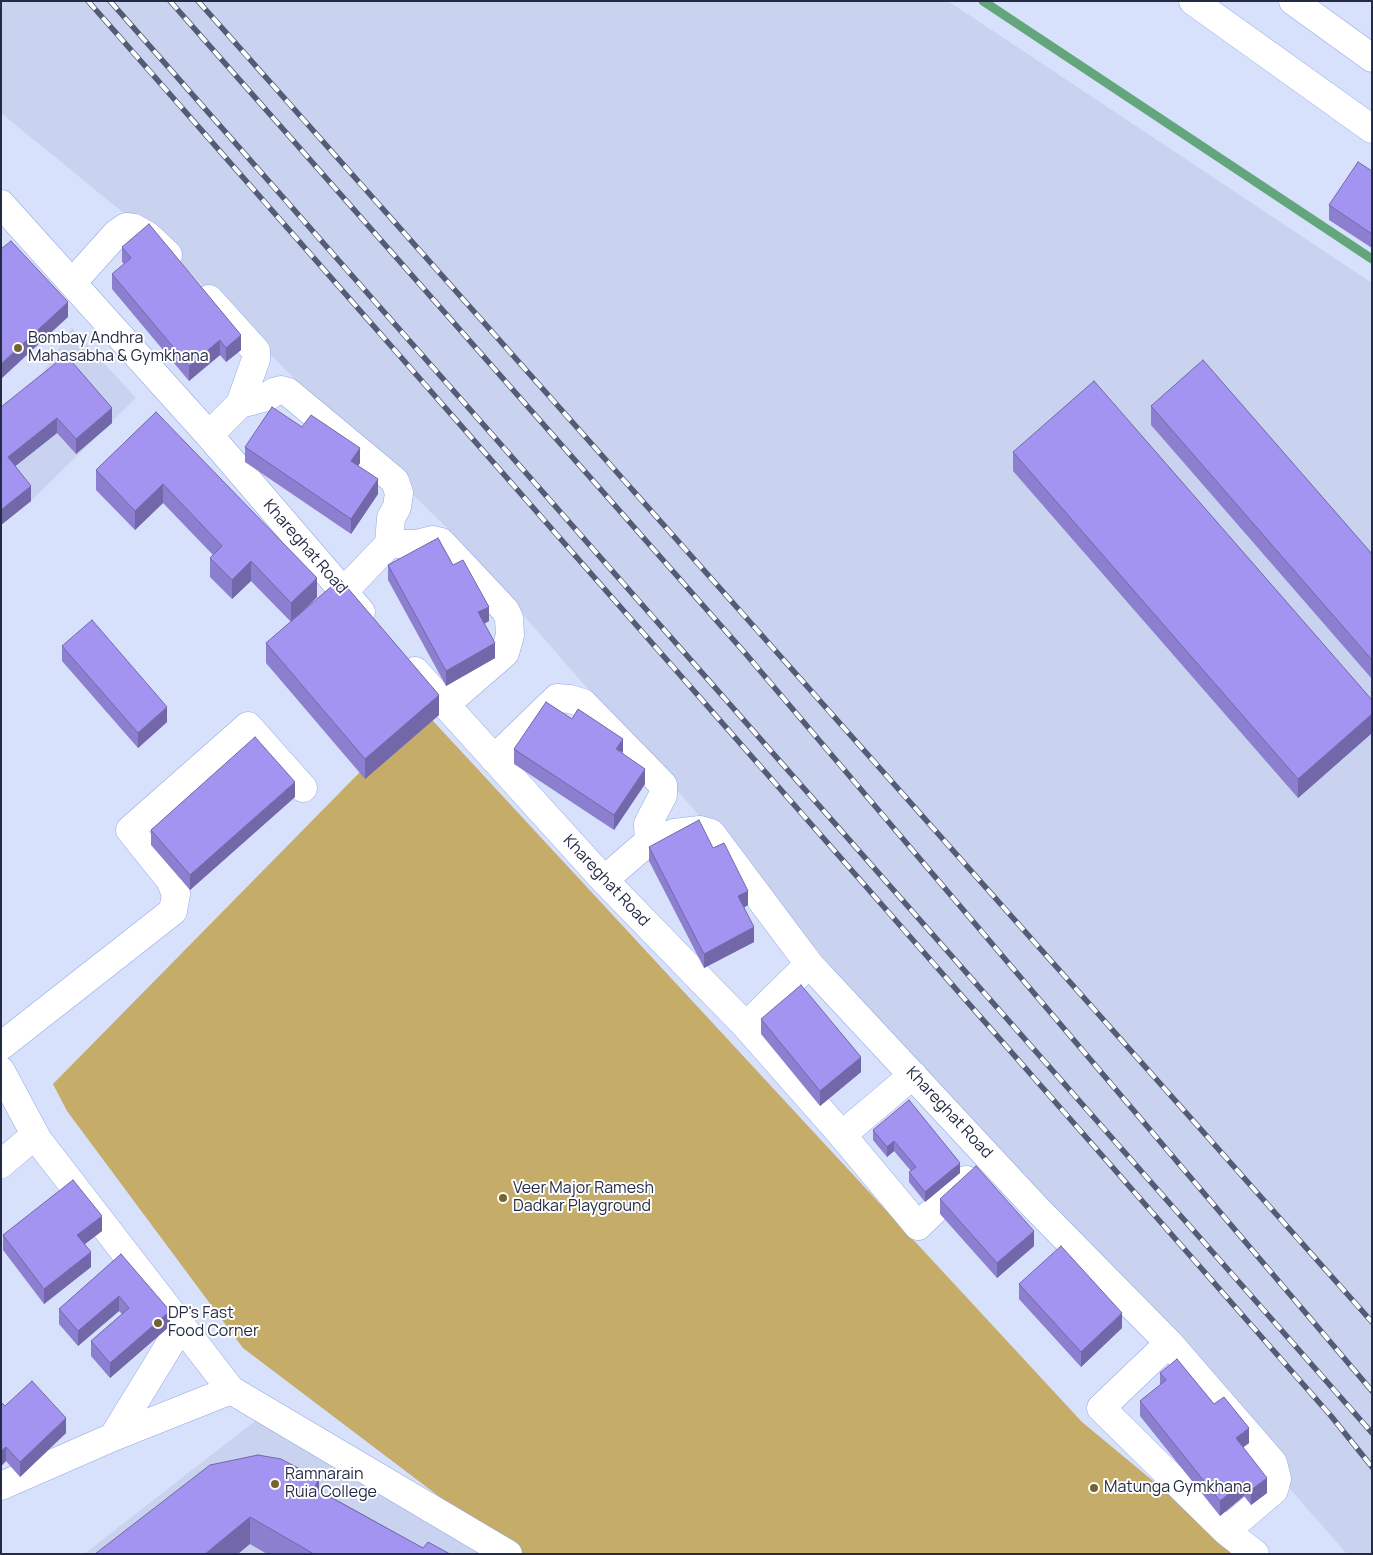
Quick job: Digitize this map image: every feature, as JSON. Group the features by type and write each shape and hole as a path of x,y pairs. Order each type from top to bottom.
{"street":[{"path":"1193,1 1372,129"},
{"path":"1294,1 1372,58"},
{"name":"Khareghat Road","path":"1,204 209,435 374,627"},
{"path":"72,283 116,234 126,227 134,228 148,236 187,275 256,351 256,359 240,404 209,435"},
{"path":"240,404 267,397 280,390 288,392 394,481 399,493 391,518 389,544 343,592"},
{"path":"389,544 417,544 432,540 440,542 506,610 509,618 510,635 505,653 445,705"},
{"name":"Khareghat Road","path":"399,654 604,880 746,1026 842,1135 918,1226 989,1157"},
{"path":"494,759 557,698 570,699 583,703 663,785 664,795 648,824 649,840 604,880"},
{"path":"1,1046 173,911 176,894 170,880 130,830 248,726 303,788"},
{"name":"Khareghat Road","path":"649,840 674,833 700,830 710,832 809,964 1036,1208 1169,1343 1274,1463 1276,1479 1274,1490 1226,1532"},
{"path":"746,1026 809,964"},
{"path":"1,1071 35,1135 230,1390 508,1554"},
{"path":"842,1135 914,1075"},
{"path":"1,1164 35,1135"},
{"path":"113,1437 181,1326"},
{"path":"1169,1343 1101,1408 1226,1532 1255,1554"},
{"path":"1,1486 113,1437 230,1390"}],"shaded area":[{"path":"1,1 948,1 1372,283 1372,1554 1347,1554 445,526 328,413 164,246 1,113"},
{"path":"72,328 136,398 31,501 1,525 1,437"},
{"name":"Veer Major Ramesh Dadkar Playground","path":"422,709 1082,1422 1241,1554 515,1554 243,1348 67,1111 53,1084"},
{"name":"Ramnarain Ruia College","path":"264,1414 489,1554 84,1554"}],"building":[{"path":"1358,162 1372,171 1372,234 1329,205"},
{"path":"149,224 241,335 226,348 220,340 189,366 112,274 131,258 122,247"},
{"name":"Bombay Andhra Mahasabha & Gymkhana","path":"11,241 68,302 1,364 1,249"},
{"path":"66,355 112,408 76,439 57,418 8,457 31,486 1,510 1,407"},
{"path":"1203,360 1372,554 1372,660 1151,406"},
{"path":"1094,381 1372,700 1372,714 1298,779 1013,452"},
{"path":"272,407 302,427 311,415 360,448 351,461 378,479 351,519 245,447"},
{"path":"156,412 317,578 291,603 251,561 232,580 210,558 222,546 163,484 135,511 96,470"},
{"path":"438,538 453,565 463,560 489,607 478,612 495,643 446,671 388,565"},
{"path":"340,579 439,695 365,759 266,643"},
{"path":"92,620 167,707 138,733 62,646"},
{"path":"546,702 572,719 578,709 623,739 616,749 645,769 614,815 514,749"},
{"path":"255,737 295,782 190,875 151,830"},
{"path":"699,820 713,848 724,843 748,891 738,896 754,927 704,954 649,847"},
{"path":"801,985 861,1057 820,1091 761,1019"},
{"path":"909,1100 960,1163 925,1192 909,1172 916,1167 894,1141 887,1147 873,1130"},
{"path":"976,1166 1034,1231 997,1263 940,1199"},
{"path":"73,1180 102,1216 77,1235 91,1252 44,1289 3,1235"},
{"path":"1061,1246 1122,1313 1081,1352 1019,1284"},
{"path":"121,1254 170,1311 110,1363 91,1341 129,1308 119,1296 78,1331 59,1309"},
{"path":"1177,1359 1214,1404 1224,1397 1249,1428 1236,1438 1267,1478 1251,1490 1244,1481 1220,1501 1140,1401 1166,1380 1160,1373"},
{"path":"32,1381 66,1418 20,1462 6,1447 1,1451 1,1402 5,1406"},
{"path":"258,1455 281,1459 319,1479 314,1488 423,1548 428,1542 450,1554 314,1554 250,1517 205,1554 95,1554 210,1465"}],"waterway":[{"path":"983,1 1372,259"}],"railway":[{"path":"88,1 1331,1416 1372,1467"},
{"path":"110,1 1372,1433"},
{"path":"170,1 745,653 1372,1391"},
{"path":"198,1 1372,1322"}],"place":[{"name":"Bombay Andhra Mahasabha & Gymkhana","path":"18,348"},
{"name":"Veer Major Ramesh Dadkar Playground","path":"503,1198"},
{"name":"DP's Fast Food Corner","path":"158,1323"},
{"name":"Ramnarain Ruia College","path":"275,1484"},
{"name":"Matunga Gymkhana","path":"1094,1488"}]}
